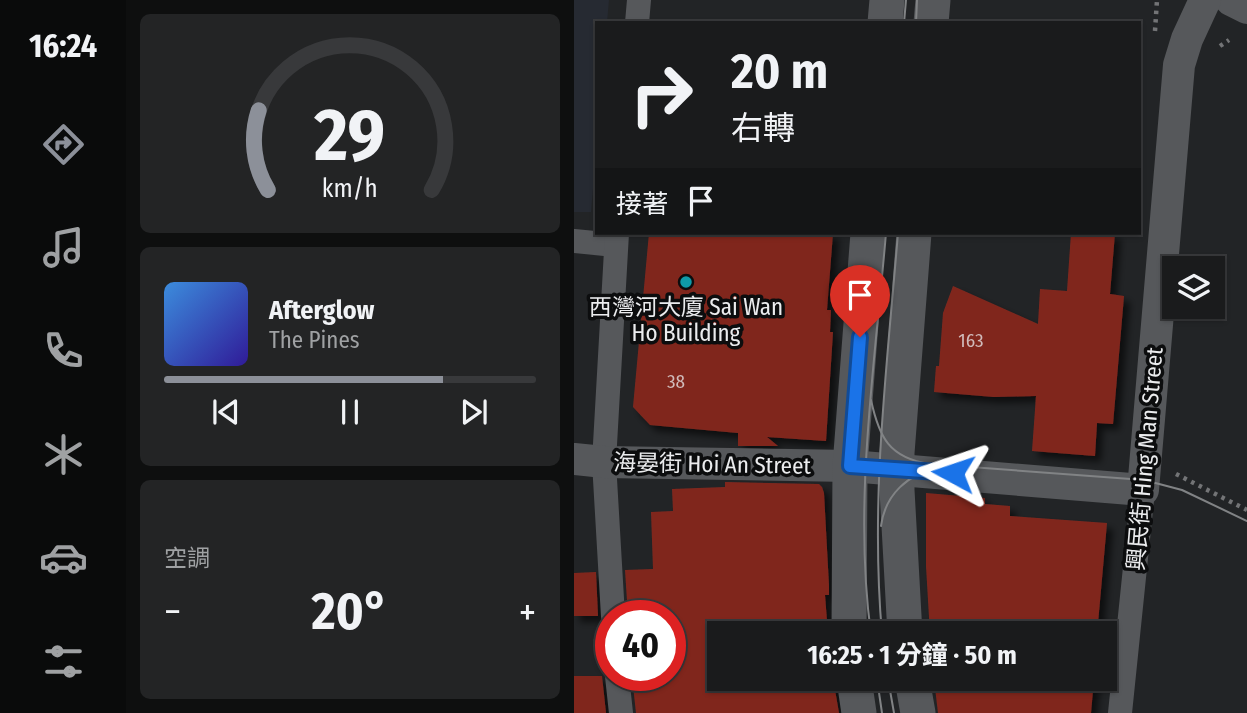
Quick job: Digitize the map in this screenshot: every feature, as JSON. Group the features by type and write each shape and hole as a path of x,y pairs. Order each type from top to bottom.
{"main road":[{"path":"885,21 887,0"},
{"path":"931,21 933,0"},
{"path":"849,621 850,466 868,235"},
{"path":"904,621 897,469 914,235"},
{"path":"856,691 859,713"},
{"path":"914,691 918,713"}],"street":[{"path":"637,21 639,0"},
{"name":"興民街 Hing Man Street","path":"1120,713 1143,489 1179,65 1187,39 1205,0"},
{"path":"1231,0 1247,8"},
{"path":"574,241 616,239 589,461 611,600"},
{"name":"海晏街 Hoi An Street","path":"589,461 850,466 1143,489"},
{"path":"619,691 621,713"}],"path":[{"path":"1174,473 1247,510"}],"shaded area":[{"path":"574,0 609,0 607,21 595,21 595,165 591,212 574,212"}],"building":[{"path":"649,235 833,235 827,310 831,310 830,332 833,332 826,441 767,437 778,446 738,446 738,433 650,425 633,407"},
{"path":"1071,235 1115,235 1110,294 1124,296 1113,424 1097,423 1095,456 1032,451 1036,396 994,397 934,392 943,313 953,286 1038,324 1040,289 1067,291"},
{"path":"725,482 819,484 822,487 829,586 829,595 825,595 827,621 707,621 707,691 835,691 839,713 636,713 634,691 686,691 686,600 627,600 625,570 653,569 651,512 673,511 672,489 725,487"},
{"path":"926,493 985,498 985,504 1010,506 1010,516 1107,523 1098,621 929,621"},
{"path":"596,572 595,616 574,616 574,573"},
{"path":"574,676 595,676 595,691 604,691 606,713 574,713"},
{"path":"935,691 1093,691 1091,713 938,713"}],"tram line":[{"path":"904,21 906,0"},
{"path":"916,21 917,0"},
{"path":"870,621 864,535 865,484 886,235"},
{"path":"881,621 878,533 881,433 898,235"},
{"path":"871,400 878,425 888,444 895,451 916,461 1144,480 1182,490 1247,521"},
{"path":"881,526 887,505 900,487 917,475 938,469"},
{"path":"879,691 882,713"},
{"path":"890,691 894,713"}],"place":[{"name":"西灣河大廈 Sai Wan Ho Building","path":"686,282"}],"route":[{"path":"860,337 850,466 953,473"}]}
